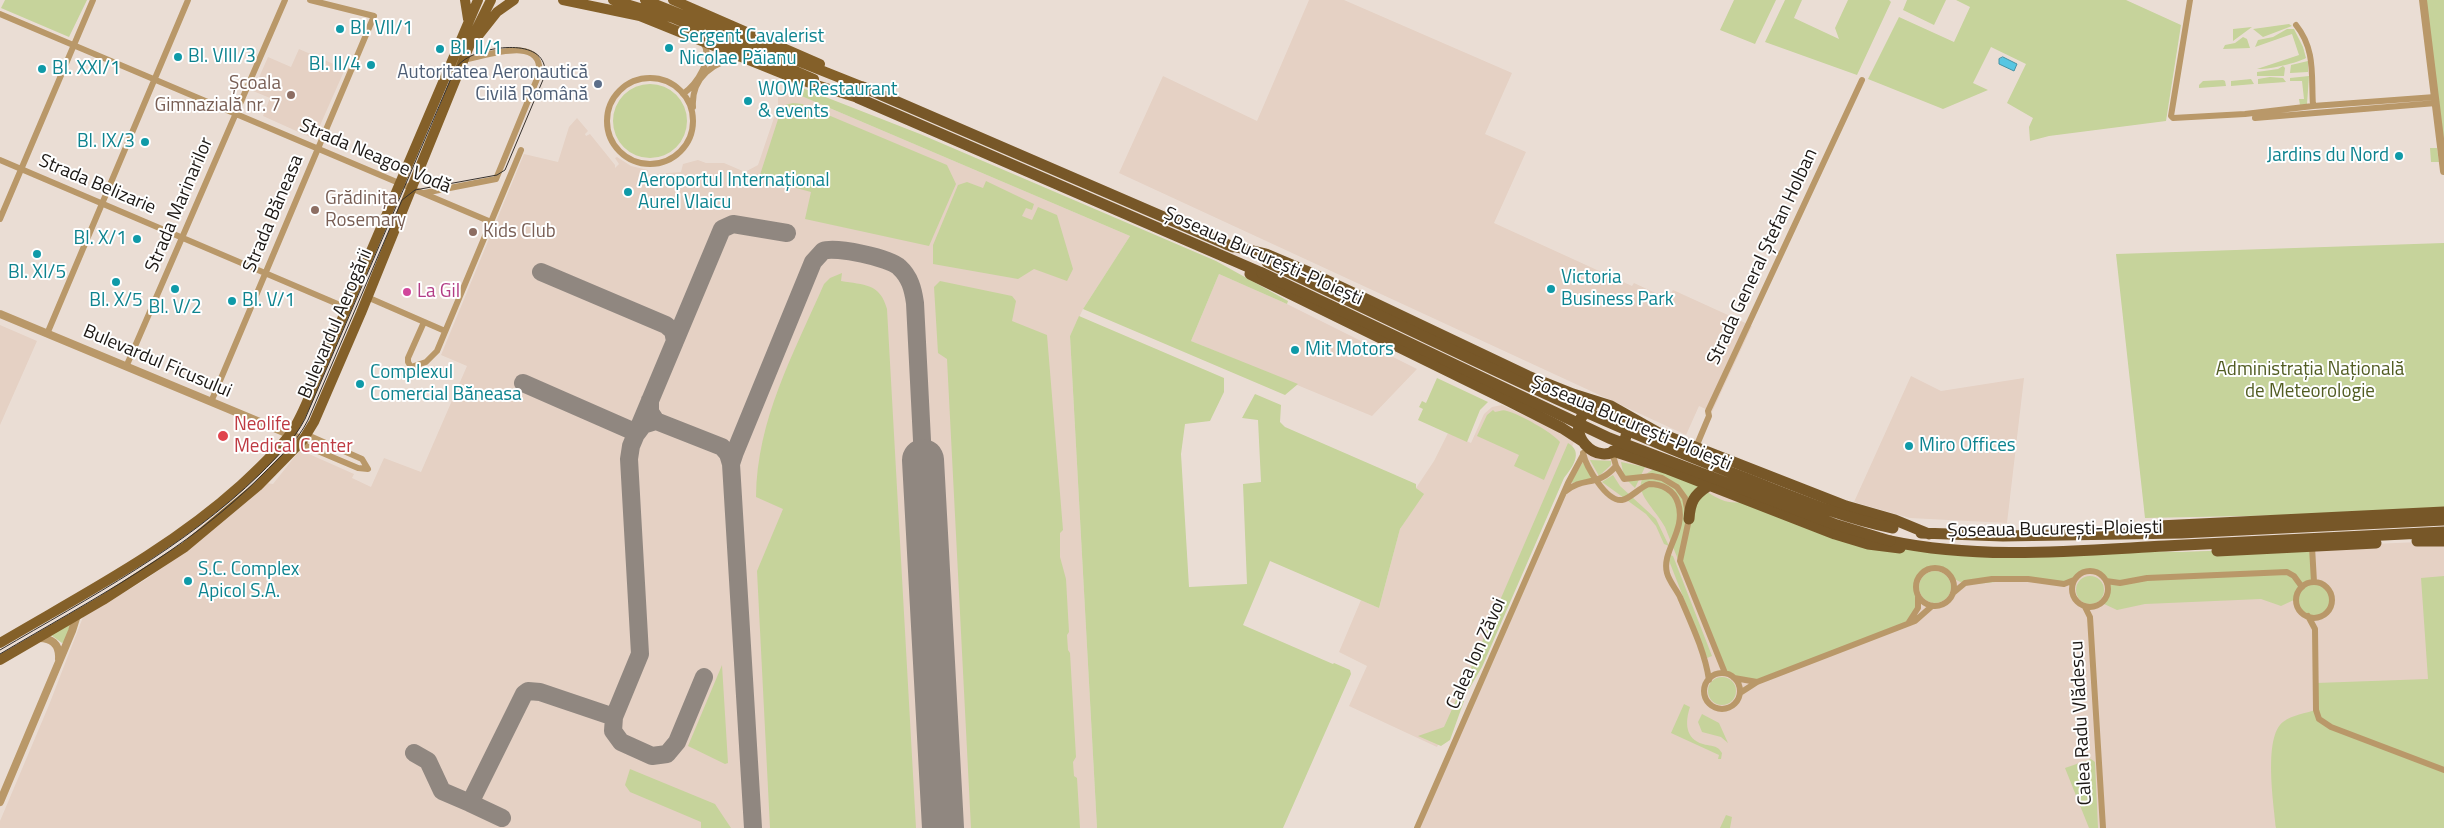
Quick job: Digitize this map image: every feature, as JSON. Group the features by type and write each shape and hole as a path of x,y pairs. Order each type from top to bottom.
{"highway":[{"name":"Șoseaua București-Ploiești","path":"860,93 1228,244 1614,426 1838,514 1893,528 1929,534 2003,536 2181,533 2444,520"},
{"name":"Șoseaua București-Ploiești","path":"860,93 1262,273 1609,438 1834,524 1890,541 1924,548 1974,552 2100,549 2444,532"},
{"path":"1228,244 1266,254 1528,376 1615,408 1622,414 1650,428 1846,506 1895,520 1929,534"},
{"path":"1223,256 1256,277 1562,428 1583,447 1615,457 1651,463 1854,540 1883,547 1924,548"},
{"path":"1583,447 1579,426 1582,417 1590,409 1604,405"},
{"path":"1615,457 1626,434 1626,423 1622,414"},
{"path":"1689,519 1690,506 1695,495 1708,486"},
{"path":"2099,533 2181,524 2444,512"},
{"path":"2100,549 2182,552 2444,541"}],"main road":[{"path":"464,0 468,7 469,23"},
{"name":"Bulevardul Aerogării","path":"0,642 110,578 190,528 254,473 290,435 300,417 478,0"},
{"name":"Bulevardul Aerogării","path":"0,660 148,573 196,538 258,486 302,440 314,422 476,28 491,0"},
{"path":"463,60 490,18 514,0"},
{"name":"Șoseaua București-Ploiești","path":"563,0 630,14 790,77 860,93"},
{"name":"Șoseaua București-Ploiești","path":"613,0 673,18 860,93"},
{"name":"Șoseaua București-Ploiești","path":"646,0 860,93"},
{"name":"Șoseaua București-Ploiești","path":"673,0 812,59 860,93"}],"street":[{"path":"0,219 93,0"},
{"path":"47,334 188,0"},
{"name":"Strada Marinarilor","path":"126,367 285,0"},
{"name":"Strada Băneasa","path":"211,402 374,16 310,0"},
{"path":"2190,0 2171,116 2180,119 2313,106 2436,100"},
{"path":"2423,0 2444,170"},
{"name":"Strada Neagoe Vodă","path":"0,14 491,222"},
{"path":"2296,25 2306,39 2312,57 2313,106"},
{"path":"693,116 689,95 706,68 708,53 700,40"},
{"path":"422,193 493,180 501,166 540,74 539,64 531,53 518,50 463,60"},
{"path":"689,95 675,86 653,78 642,79 626,86 617,94 607,120 611,138 620,152 632,160 645,164 659,163 678,154 687,144 692,131 693,116 689,95 691,85 706,68 719,63 744,58"},
{"name":"Strada General Ștefan Holban","path":"1696,447 1709,416 1708,411 1862,80"},
{"path":"2254,118 2436,100"},
{"path":"424,322 408,358 411,367 420,366 432,357 446,331 522,150"},
{"name":"Strada Belizarie","path":"0,160 347,308"},
{"path":"501,166 505,188"},
{"path":"367,297 446,331"},
{"name":"Bulevardul Ficusului","path":"0,314 302,440 306,446 358,468 368,469 362,458 312,437 302,440"},
{"path":"1583,447 1596,481 1620,500 1649,484 1667,488 1676,497 1680,522 1668,557 1667,573 1679,595 1705,662 1709,680"},
{"name":"Calea Ion Zăvoi","path":"1417,828 1583,447"},
{"path":"1565,492 1577,484 1596,481 1615,457 1624,479 1652,476 1673,483 1685,498 1689,519 1680,561 1725,674"},
{"path":"2312,547 2314,582"},
{"path":"1907,624 1917,612 1918,597 1916,584 1923,572 1938,568 1964,583 2009,578 2064,584 2074,580 2079,574 2089,571 2098,572 2106,580 2120,583 2147,578 2287,572 2294,576 2302,587"},
{"path":"1950,576 1954,587 1953,593"},
{"path":"2072,593 2074,580"},
{"path":"2064,584 2077,602 2085,607 2096,607 2106,599 2108,591 2106,580"},
{"path":"2315,629 2322,616 2330,608 2331,595 2322,584 2314,582 2302,587 2297,595 2297,603 2300,610 2308,616 2315,629 2316,710 2319,719 2331,727 2444,770"},
{"path":"1757,682 1734,678 1725,674 1715,675 1709,680 1705,688 1705,696 1717,708 1733,705 1740,693 1757,682 1919,619 1932,606 1942,604 1964,583"},
{"path":"2108,591 2120,583"},
{"path":"1918,597 1932,606"},
{"name":"Calea Radu Vlădescu","path":"2085,607 2090,617 2103,828"},
{"name":"Calea Radu Vlădescu","path":"2090,617 2096,607"},
{"path":"0,802 59,663 77,615"},
{"path":"2308,616 2322,616"},
{"path":"37,638 47,638 56,645 59,652 59,663"},
{"path":"1734,678 1740,688 1740,693"}],"shaded area":[{"path":"1309,0 1344,0 1512,73 1485,134 1526,152 1494,223 1632,286 1634,283 1668,299 1673,290 1752,326 1712,412 1699,406 1686,435 1119,173 1163,76 1257,121"},
{"name":"Școala Gimnazială nr. 7","path":"299,49 345,69 314,139 263,116 270,98 253,91 268,57 291,67"},
{"path":"785,89 1130,236 1083,309 1070,336 1097,828 0,828 0,821 49,705 83,617 145,580 179,556 266,483 273,484 300,450 354,474 352,478 371,487 384,458 421,472 467,366 441,355 524,154 558,162 569,127 577,118 588,131 585,134 586,136 590,134 615,165 615,168 619,164 615,158 617,157 631,166 648,170 648,172 642,173 643,179 644,175 681,172 683,164 698,160 706,163 724,163 745,172 758,165 778,106 778,92 786,93"},
{"path":"1219,274 1287,304 1417,369 1372,416 1191,341"},
{"path":"0,325 37,341 0,425"},
{"path":"1911,376 1941,391 2024,378 2007,523 1910,518 1854,502"},
{"path":"1502,405 1575,440 1437,747 1349,706 1367,666 1339,652 1361,600 1379,608 1400,529 1423,494 1416,488 1434,461 1448,433 1471,443 1484,414 1492,407"},
{"path":"1582,441 1604,453 1868,544 2182,552 2444,541 2444,770 2316,711 2286,720 2273,743 2276,828 1417,828 1583,455"}],"green space":[{"path":"5,0 87,0 69,37 1,8"},
{"path":"1734,0 1776,0 1755,44 1720,30"},
{"path":"1785,0 1802,0 1794,18 1839,39 1835,28 1848,0 1889,0 1891,2 1857,75 1765,42"},
{"path":"1907,0 1946,0 1934,25 1903,10"},
{"path":"1956,0 2126,0 2181,25 2166,121 2049,136 2030,141 2029,127 2033,118 2007,103 2026,64 1991,47 1973,83 1988,90 1943,109 1868,79 1899,17 1954,42 1970,7"},
{"path":"2424,0 2444,0 2444,171"},
{"path":"2289,24 2292,26 2263,37 2253,29"},
{"path":"2252,27 2233,41 2233,29"},
{"path":"2287,29 2294,29 2306,58 2282,66 2257,69 2299,55 2292,34 2255,47 2258,40 2273,37"},
{"path":"2243,37 2247,39 2250,48 2223,49 2225,45 2235,43"},
{"path":"2308,61 2308,72 2290,73 2291,65"},
{"path":"2283,66 2285,68 2284,76 2257,76 2257,72 2278,69"},
{"path":"2309,76 2307,104 2300,105 2299,99 2304,99 2302,81 2290,81 2290,78"},
{"path":"2270,77 2283,78 2286,82 2258,84 2258,79"},
{"path":"2251,79 2254,84 2231,86 2231,81"},
{"path":"782,80 920,134 1216,261 1288,301 1287,304 1219,274 1191,341 1298,384 1285,395 1083,309 1130,236 785,89"},
{"path":"2223,80 2226,86 2199,88 2203,81"},
{"path":"650,84 664,87 676,95 684,107 687,121 684,135 676,147 664,155 650,158 636,155 624,147 616,135 613,121 616,107 624,95 636,87"},
{"path":"793,103 802,104 947,165 956,184 929,246 805,219 811,192 759,178 781,110 785,105"},
{"path":"2430,148 2437,148 2439,162 2431,162"},
{"path":"986,181 1034,204 1032,210 1026,208 1022,216 1032,220 1038,207 1057,215 1073,269 1067,281 1034,269 1018,279 933,264 933,245 958,185 967,182 983,188"},
{"name":"Administrația Națională de Meteorologie","path":"2444,243 2444,512 2145,518 2116,254"},
{"path":"842,273 841,281 870,287 880,294 887,309 916,828 770,828 757,571 783,509 756,497 758,468 770,414 789,362 824,284 830,278"},
{"path":"940,281 1012,296 1016,301 1012,321 1047,335 1063,530 1060,533 1060,557 1066,579 1069,632 1067,635 1070,653 1076,757 1073,762 1074,776 1077,778 1080,828 971,828 947,359 938,353 934,287"},
{"path":"1079,316 1224,378 1224,392 1210,421 1185,424 1181,454 1189,587 1247,584 1243,484 1261,482 1258,420 1242,418 1255,394 1281,405 1280,422 1285,427 1416,484 1416,488 1424,494 1400,529 1379,608 1270,561 1243,625 1350,670 1351,674 1283,828 1097,828 1070,336"},
{"path":"1437,378 1488,402 1480,410 1467,442 1418,420 1423,409 1419,407 1422,401 1426,403"},
{"path":"1493,410 1495,412 1506,410 1519,416 1543,429 1560,442 1544,480 1514,466 1519,455 1477,436 1487,415"},
{"path":"1568,443 1575,451 1575,460 1564,478 1482,667 1469,689 1463,686"},
{"path":"1590,460 1611,461 1611,465 1599,476"},
{"path":"1583,462 1592,478 1571,482"},
{"path":"1621,462 1645,467 1635,488 1624,477"},
{"path":"1660,466 1682,474 1722,500 1739,502 1748,500 1868,544 2182,552 2312,547 2314,582 2327,587 2332,594 2331,603 2326,611 2318,617 2309,618 2301,612 2296,599 2281,606 2261,599 2145,604 2117,610 2102,603 2108,594 2109,587 2104,578 2095,572 2079,574 2072,585 2032,579 1970,584 1959,581 1934,568 1923,572 1917,579 1916,587 1919,605 1907,624 1757,682 1742,680 1732,677 1721,665 1665,527 1643,494 1641,487 1642,479"},
{"path":"1613,475 1620,486 1656,519 1669,546 1664,544 1656,526 1646,514 1602,482"},
{"path":"1666,553 1673,556 1712,656 1707,658"},
{"path":"1935,571 1946,576 1951,587 1946,598 1935,603 1924,598 1919,587 1924,576"},
{"path":"2090,576 2100,580 2104,590 2100,600 2090,604 2080,600 2076,590 2080,580"},
{"path":"2444,576 2444,828 2276,828 2271,756 2277,730 2283,722 2295,716 2316,710 2316,683 2428,679 2421,578"},
{"path":"70,624 71,626 64,642 62,643 51,635"},
{"path":"722,665 728,763 725,764 688,746"},
{"path":"1722,677 1732,681 1736,691 1732,701 1722,705 1712,701 1708,691 1712,681"},
{"path":"1457,698 1464,701 1450,740 1441,746 1418,736 1444,727"},
{"path":"1684,704 1690,707 1687,724 1690,734 1697,742 1719,749 1722,753 1721,759 1718,759 1719,755 1671,733"},
{"path":"1702,714 1719,723 1728,743 1721,737 1702,732 1698,722"},
{"path":"2091,759 2095,762 2098,828 2089,828 2065,768"},
{"path":"630,769 715,804 731,828 701,828 701,822 630,792 625,785"},
{"path":"1726,815 1732,817 1730,828 1720,828"}],"water":[{"path":"2003,57 2017,64 2014,71 1999,64 1999,59"}],"taxiway":[{"path":"704,677 677,742 667,754 652,756 621,742 613,731 614,717 640,654 629,459 631,446 722,229 733,224 787,233"},
{"path":"753,828 731,464 813,262 823,251 850,251 885,260 899,267 908,279 915,303 923,460"},
{"path":"541,272 666,325 673,331 675,341"},
{"path":"523,383 637,433 643,425 656,421 650,412 650,400"},
{"path":"656,421 722,447 728,454 731,464"},
{"path":"502,818 470,803 524,694 528,691 540,692 614,717"},
{"path":"414,753 428,761 442,791 470,803"}],"runway":[{"path":"923,460 943,828"}],"tram line":[{"path":"0,650 102,591 168,548 231,501 279,455 305,419 455,69 467,58 490,50 516,48 528,50 537,55 543,63 545,75 505,170 497,175 415,190 402,200 308,420 299,435 287,449 233,502 170,551 103,594 0,654"}],"place":[{"name":"Bl. VII/1","path":"340,29"},
{"name":"Sergent Cavalerist Nicolae Păianu","path":"669,48"},
{"name":"Bl. II/1","path":"440,49"},
{"name":"Bl. VIII/3","path":"178,57"},
{"name":"Bl. II/4","path":"371,65"},
{"name":"Bl. XXI/1","path":"42,69"},
{"name":"Autoritatea Aeronautică Civilă Română","path":"598,84"},
{"name":"Școala Gimnazială nr. 7","path":"291,95"},
{"name":"WOW Restaurant & events","path":"748,101"},
{"name":"Bl. IX/3","path":"145,142"},
{"name":"Jardins du Nord","path":"2399,156"},
{"name":"Aeroportul Internațional Aurel Vlaicu","path":"628,192"},
{"name":"Grădinița Rosemary","path":"315,210"},
{"name":"Kids Club","path":"473,232"},
{"name":"Bl. X/1","path":"137,239"},
{"name":"Bl. XI/5","path":"37,254"},
{"name":"Bl. X/5","path":"116,282"},
{"name":"Bl. V/2","path":"175,289"},
{"name":"Victoria Business Park","path":"1551,289"},
{"name":"La Gil","path":"407,292"},
{"name":"Bl. V/1","path":"232,301"},
{"name":"Mit Motors","path":"1295,350"},
{"name":"Complexul Comercial Băneasa","path":"360,384"},
{"name":"Neolife Medical Center","path":"223,436"},
{"name":"Miro Offices","path":"1909,446"},
{"name":"S.C. Complex Apicol S.A.","path":"188,581"}]}
